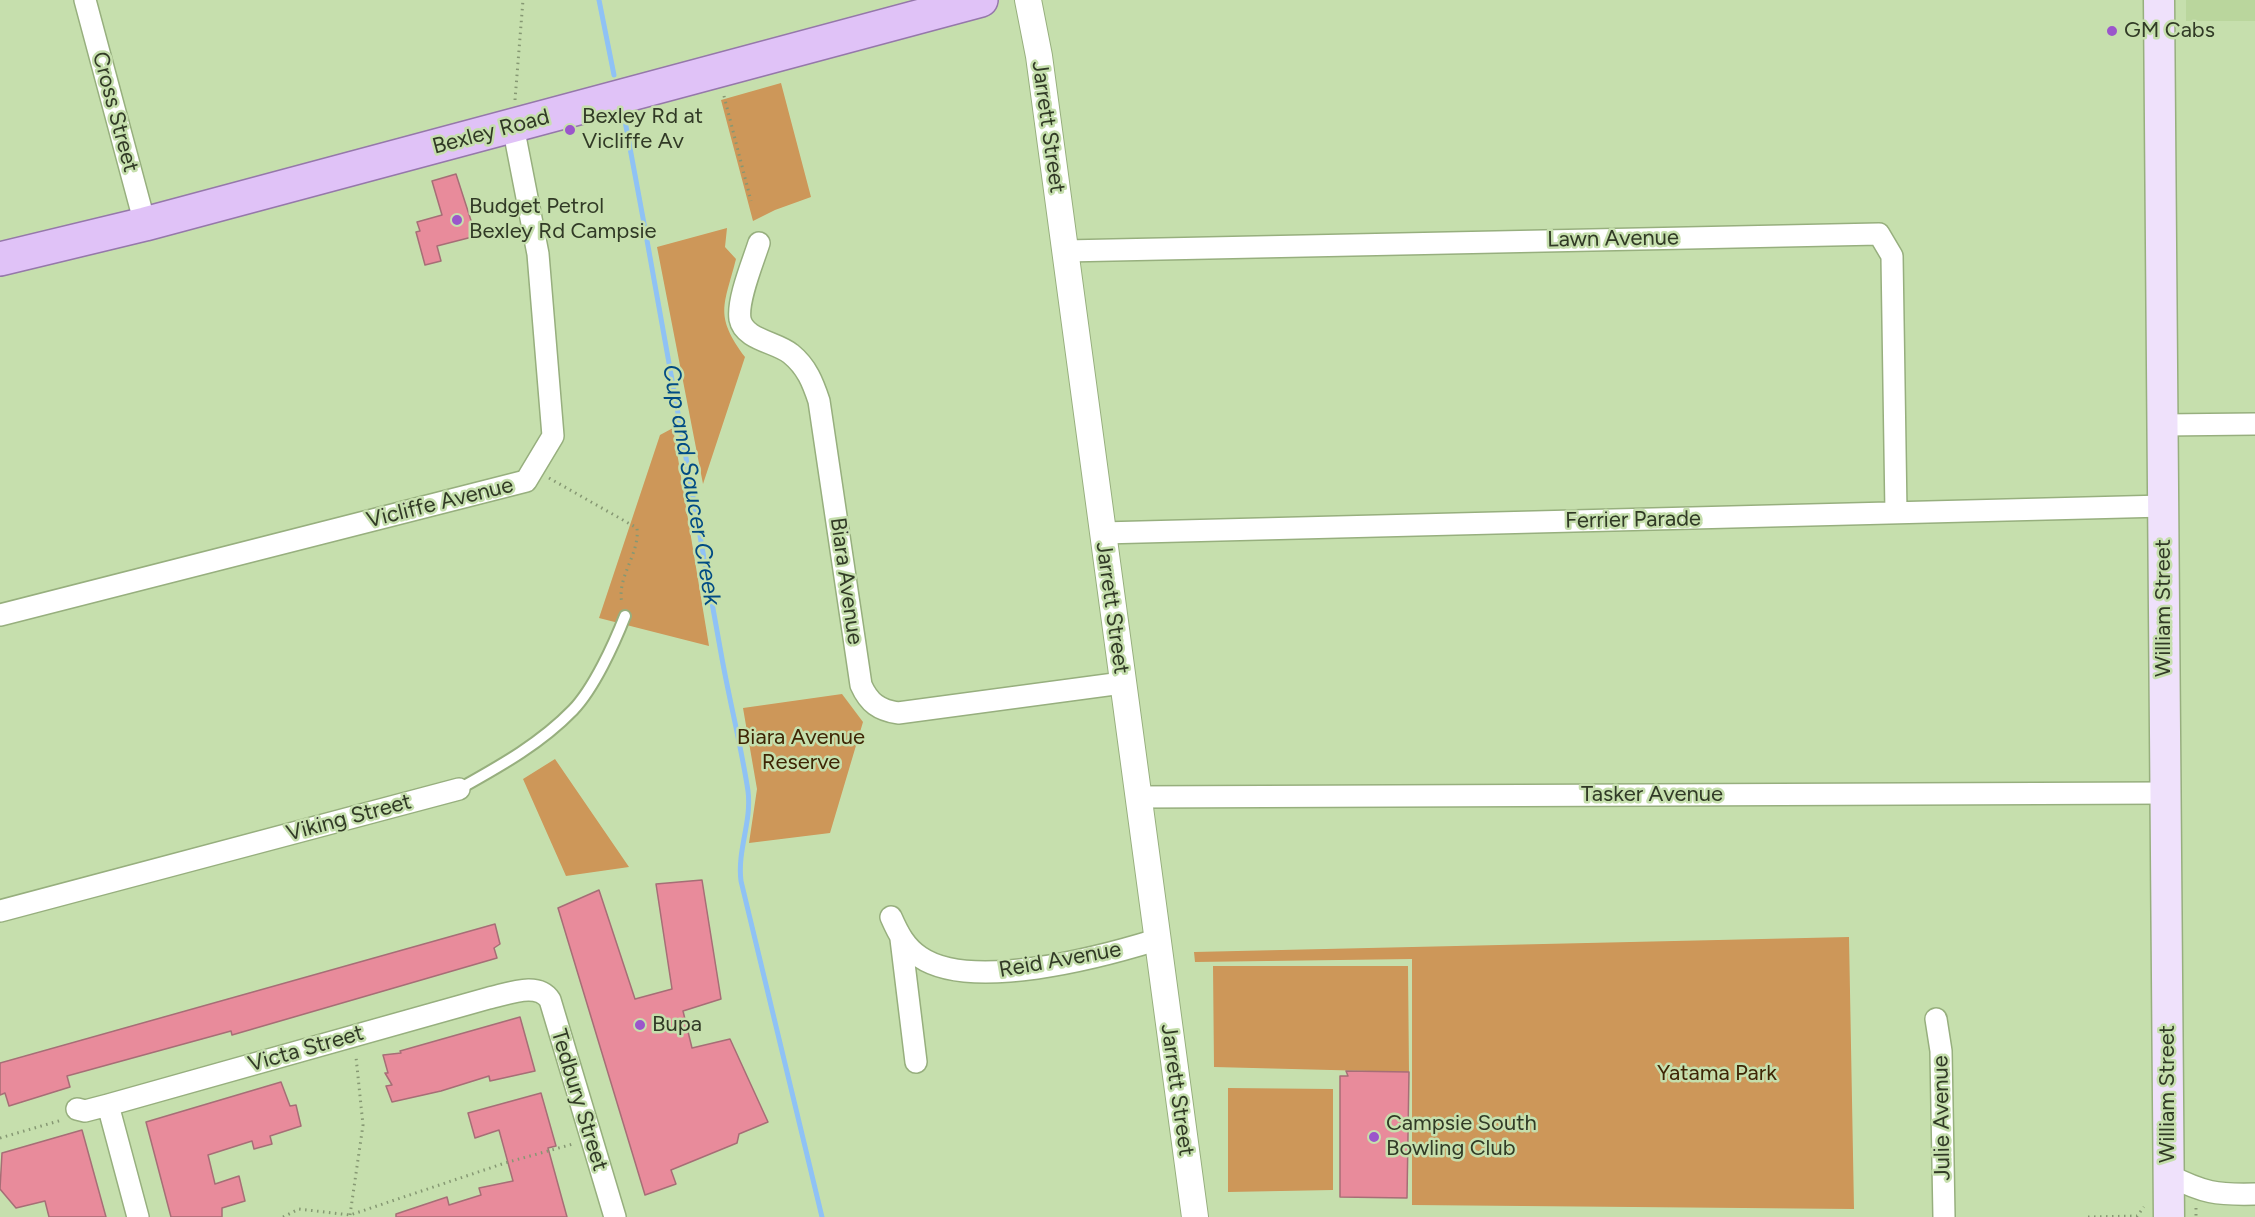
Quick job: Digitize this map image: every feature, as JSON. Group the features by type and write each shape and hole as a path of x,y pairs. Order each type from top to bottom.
{"main road":[{"name":"Bexley Road","path":"0,259 146,224 514,113 625,95 981,0"},
{"name":"William Street","path":"2157,1211 2168,1175 2159,0"}],"street":[{"name":"Cross Street","path":"85,0 146,224"},
{"name":"Jarrett Street","path":"1028,0 1039,56 1156,940 1196,1217"},
{"name":"Vicliffe Avenue","path":"0,615 526,481 553,436 538,254 514,113"},
{"name":"Lawn Avenue","path":"1065,251 1879,234 1892,256 1896,513"},
{"name":"Biara Avenue","path":"759,243 740,307 740,321 748,333 790,353 810,375 819,401 861,685 867,697 875,706 898,713 1122,683"},
{"path":"2163,425 2255,424"},
{"name":"Ferrier Parade","path":"1102,533 2163,506"},
{"name":"Viking Street","path":"0,911 459,789"},
{"name":"Tasker Avenue","path":"1137,797 2166,793"},
{"name":"Reid Avenue","path":"891,917 901,939 916,1062"},
{"name":"Reid Avenue","path":"901,939 921,958 948,968 1001,973 1096,958 1156,940"},
{"name":"Victa Street","path":"74,1113 489,998 536,989"},
{"name":"Tedbury Street","path":"536,989 546,994 550,1000 615,1217"},
{"name":"Julie Avenue","path":"1936,1019 1941,1051 1944,1217"},
{"path":"108,1105 138,1217"},
{"path":"2168,1175 2196,1189 2217,1195 2255,1194"}],"lane":[{"name":"Viking Street","path":"459,789 519,756 574,709 611,650 625,616"}],"path":[{"path":"514,113 523,0"},
{"path":"724,94 751,201"},
{"path":"532,469 637,528 638,539 620,593 625,616"},
{"path":"350,1216 363,1125 356,1057"},
{"path":"0,1138 74,1113"},
{"path":"283,1217 299,1209 350,1216 505,1163 573,1144"},
{"path":"2196,1206 2196,1217"},
{"path":"2088,1216 2137,1216 2157,1211"}],"shaded area":[{"path":"2186,0 2255,0 2255,21 2186,21"}],"green space":[{"path":"781,83 811,197 753,221 721,100"},
{"path":"727,228 725,247 736,259 725,300 725,320 735,343 745,357 703,484 657,247"},
{"path":"673,428 709,646 599,618 660,435"},
{"name":"Biara Avenue Reserve","path":"842,694 863,722 830,833 749,843 757,789 743,708"},
{"path":"555,759 629,867 566,876 523,779"},
{"name":"Yatama Park","path":"1849,937 1854,1209 1412,1205 1412,959 1195,962 1194,952"},
{"path":"1213,966 1408,966 1409,1072 1214,1067"},
{"path":"1228,1088 1333,1089 1333,1190 1228,1192"}],"building":[{"path":"456,174 476,236 437,246 441,261 425,265 416,232 420,231 417,222 442,215 432,181"},
{"name":"Bupa","path":"702,880 721,999 683,1011 692,1048 730,1039 768,1122 739,1134 737,1143 671,1170 676,1184 645,1195 558,908 599,890 635,999 672,989 656,884"},
{"path":"495,924 500,944 494,948 497,958 232,1035 231,1031 67,1076 70,1087 9,1106 5,1093 0,1095 0,1063"},
{"path":"520,1017 535,1071 490,1081 489,1076 441,1091 392,1102 386,1086 392,1085 385,1073 388,1073 383,1055 401,1053 400,1051"},
{"name":"Campsie South Bowling Club","path":"1346,1071 1409,1072 1407,1198 1340,1197 1340,1076 1348,1076"},
{"path":"281,1082 290,1106 296,1105 301,1126 270,1136 272,1144 254,1149 252,1141 208,1155 215,1184 239,1176 245,1201 222,1208 222,1217 171,1217 146,1122"},
{"path":"541,1093 556,1146 548,1148 567,1217 396,1217 396,1214 447,1197 449,1205 481,1195 479,1188 513,1181 499,1130 475,1138 468,1113"},
{"path":"82,1130 106,1217 49,1217 45,1201 16,1208 0,1189 2,1153"}],"waterway":[{"path":"599,0 614,75"},
{"name":"Cup and Saucer Creek","path":"625,121 748,791 749,802 741,858 741,881 822,1217"}],"place":[{"name":"GM Cabs","path":"2112,31"},
{"name":"Bexley Rd at Vicliffe Av","path":"570,130"},
{"name":"Budget Petrol Bexley Rd Campsie","path":"457,220"},
{"name":"Bupa","path":"640,1025"},
{"name":"Campsie South Bowling Club","path":"1374,1137"}]}
